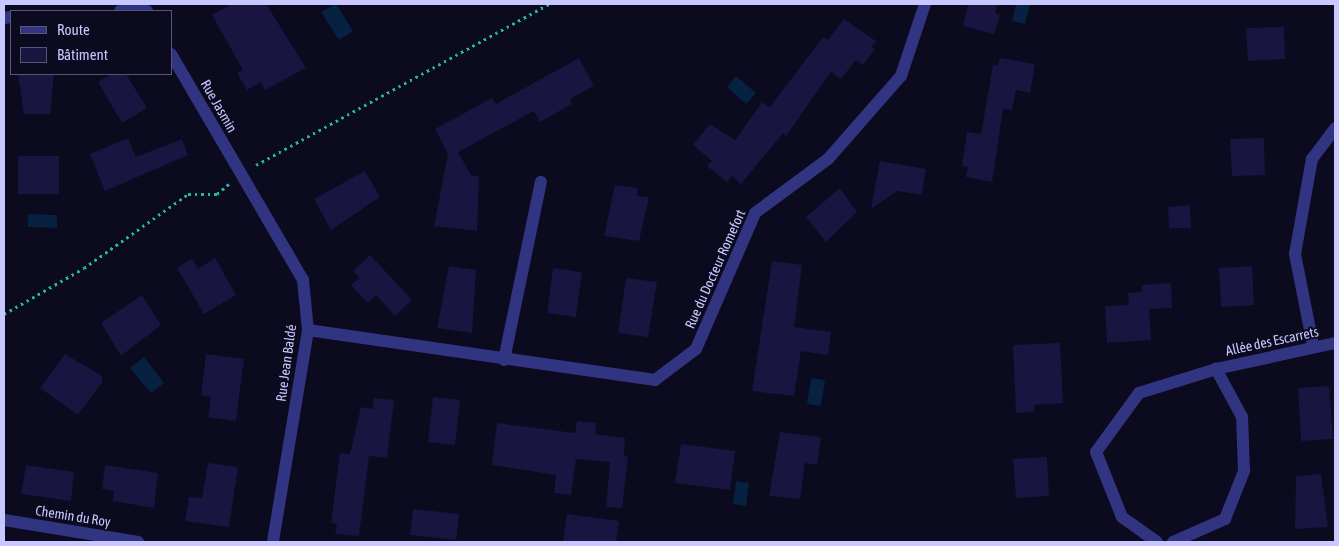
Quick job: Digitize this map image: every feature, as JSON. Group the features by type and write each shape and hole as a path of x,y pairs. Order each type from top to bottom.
{"street":[{"name":"Rue du Docteur Romefort","path":"308,330 504,360 655,380 696,349 755,213 828,159 901,76 925,4"},
{"path":"129,10 148,8"},
{"name":"Rue Jasmin","path":"172,56 241,173"},
{"path":"1313,345 1295,254 1312,159 1335,128"},
{"name":"Rue Jean Baldé","path":"241,173 303,280 308,330 273,542"},
{"path":"504,360 541,182"},
{"name":"Allée des Escarrets","path":"1157,542 1122,517 1096,452 1139,393 1216,369 1313,345 1335,344"},
{"name":"Allée des Escarrets","path":"1173,542 1225,519 1244,470 1242,417 1216,369"},
{"name":"Chemin du Roy","path":"4,520 138,542"}],"path":[{"path":"4,314 84,268 188,194 217,194 241,173 549,4"}],"water":[{"path":"336,4 353,31 339,40 321,12"},
{"path":"1016,4 1030,4 1025,24 1012,21"},
{"path":"736,76 756,93 746,104 727,87"},
{"path":"28,214 57,215 57,228 28,227"},
{"path":"144,357 164,383 151,393 130,368"},
{"path":"811,378 825,380 821,406 807,404"},
{"path":"736,481 749,483 746,506 733,504"}],"building":[{"path":"231,4 266,4 306,68 265,90 261,82 247,90 237,73 243,70 212,15"},
{"path":"968,4 997,4 995,13 1000,15 994,34 963,26"},
{"path":"844,19 876,41 871,47 875,49 863,65 856,60 841,79 831,72 786,136 783,133 741,184 732,176 727,182 707,166 712,161 693,145 710,124 735,140 762,102 770,107 823,37 828,40"},
{"path":"1284,27 1285,59 1248,61 1246,28"},
{"path":"579,58 594,86 570,99 572,104 540,122 534,111 458,152 471,175 479,177 477,231 434,226 448,154 435,129 492,98 496,104"},
{"path":"1000,58 1035,64 1030,93 1016,90 1012,110 1003,109 992,182 966,177 968,167 962,166 967,132 981,134 993,65 998,66"},
{"path":"18,75 54,75 50,114 24,114"},
{"path":"109,75 127,75 147,108 122,123 98,82"},
{"path":"128,138 136,157 182,139 188,155 105,191 90,154"},
{"path":"1264,138 1265,175 1232,176 1230,139"},
{"path":"18,156 59,156 59,194 18,194"},
{"path":"880,161 926,169 922,195 897,191 871,209"},
{"path":"365,171 380,197 331,230 314,199"},
{"path":"615,185 638,188 637,196 649,197 639,241 604,236"},
{"path":"840,188 857,212 826,242 806,217"},
{"path":"1190,205 1191,228 1169,228 1168,207"},
{"path":"370,255 412,300 395,316 376,295 368,303 351,285 359,278 353,271"},
{"path":"192,258 198,269 215,258 236,295 204,314 177,268"},
{"path":"772,261 802,265 794,327 831,332 828,355 801,351 794,396 752,391"},
{"path":"449,266 476,270 472,333 437,328"},
{"path":"1252,266 1254,305 1221,307 1219,268"},
{"path":"553,268 582,272 576,317 547,313"},
{"path":"626,278 657,282 648,337 618,333"},
{"path":"1171,283 1172,308 1149,309 1151,340 1107,343 1105,306 1129,305 1128,293 1142,292 1142,285"},
{"path":"142,295 161,325 121,356 101,323"},
{"path":"1060,343 1063,403 1034,405 1034,412 1016,413 1013,345"},
{"path":"65,354 102,376 102,382 78,415 40,388"},
{"path":"206,354 244,359 236,421 208,417 211,397 201,395"},
{"path":"1329,386 1333,439 1301,441 1298,388"},
{"path":"433,397 460,400 455,445 428,442"},
{"path":"374,398 394,400 387,458 369,456 359,536 335,534 337,524 331,523 340,453 350,454 361,407 373,409"},
{"path":"577,421 596,423 595,434 625,438 624,456 628,457 622,508 606,507 610,462 576,459 571,495 554,493 556,475 492,465 497,423 575,433"},
{"path":"780,432 821,437 817,465 805,463 800,499 769,496"},
{"path":"681,444 735,451 730,490 675,483"},
{"path":"1047,457 1049,496 1016,498 1013,459"},
{"path":"208,463 238,467 229,527 185,521 189,497 202,498"},
{"path":"26,465 74,472 71,501 21,494"},
{"path":"105,465 158,473 154,508 113,501 114,491 102,489"},
{"path":"1321,474 1328,527 1295,529 1296,476"},
{"path":"413,509 459,514 456,540 410,535"},
{"path":"567,514 619,521 616,542 563,542"}]}
